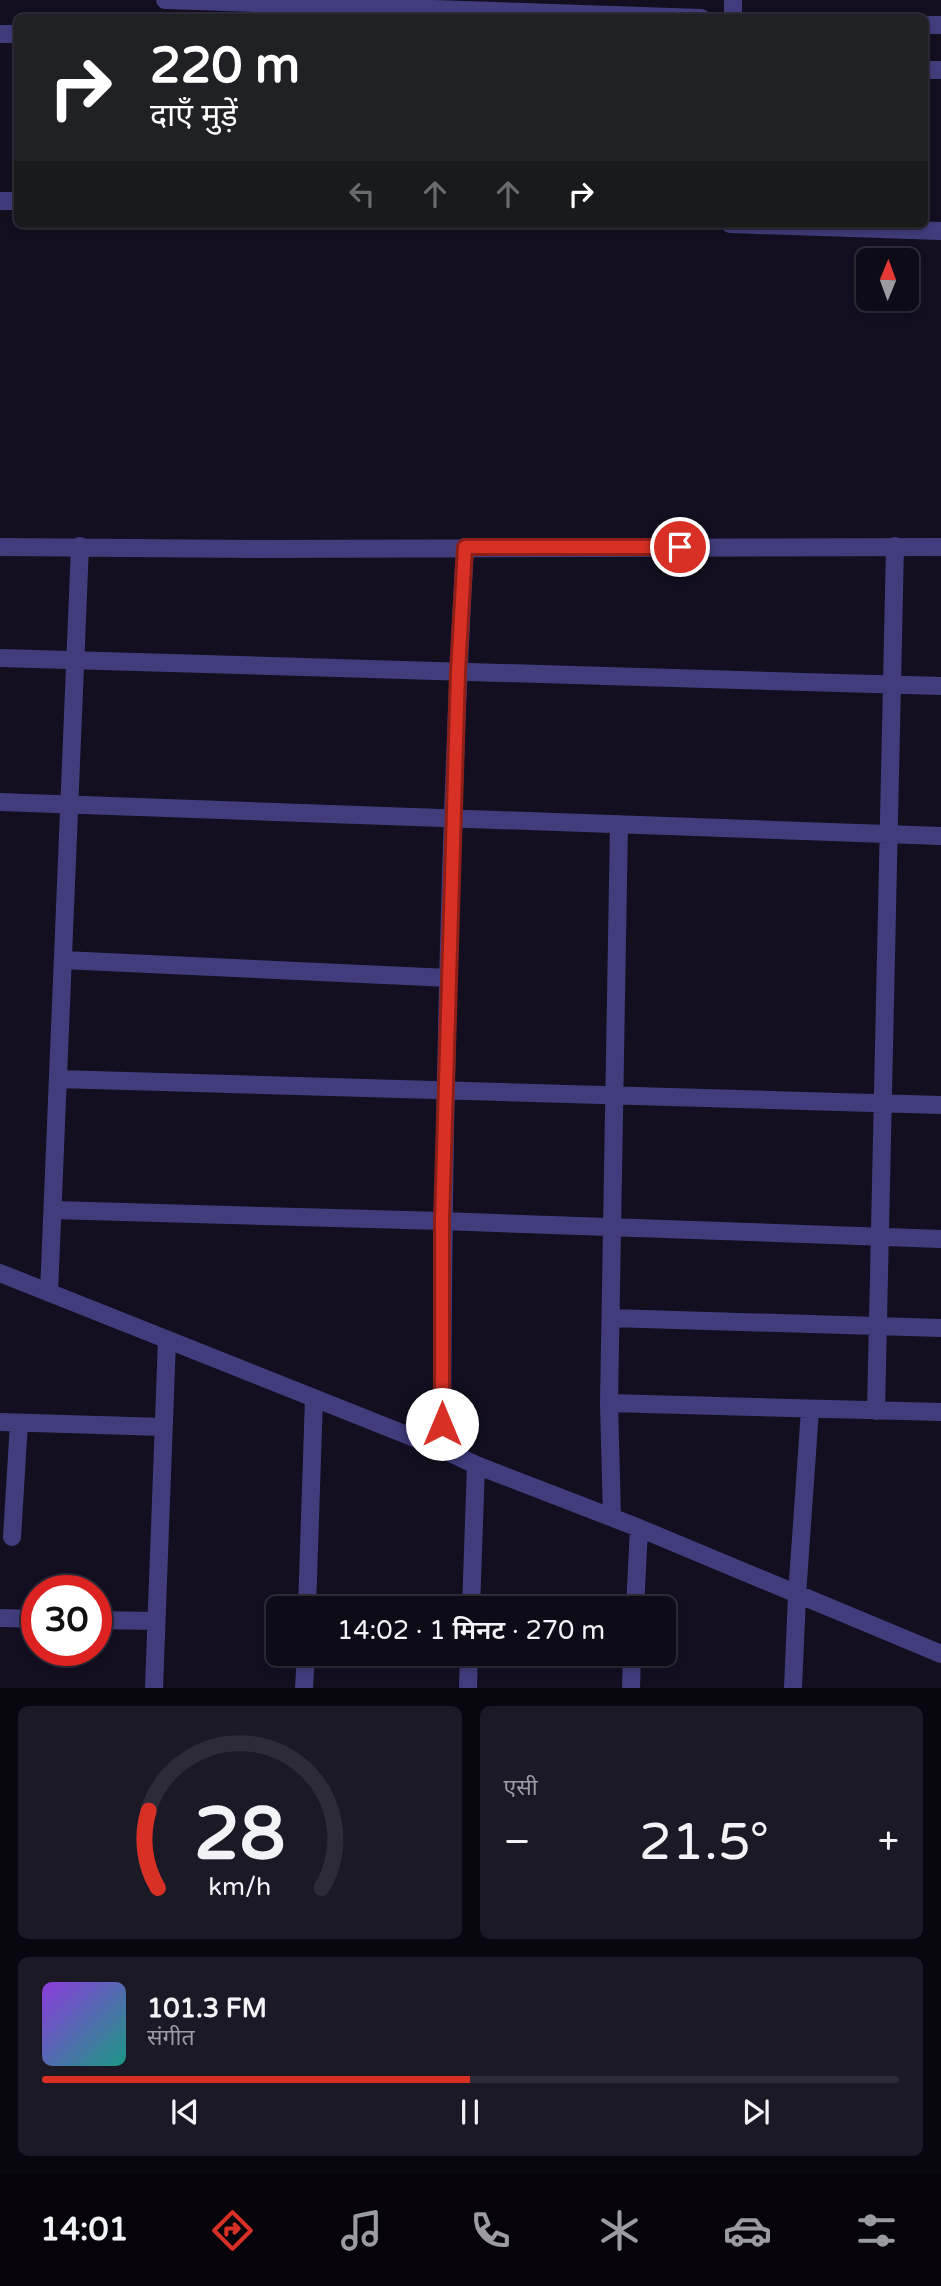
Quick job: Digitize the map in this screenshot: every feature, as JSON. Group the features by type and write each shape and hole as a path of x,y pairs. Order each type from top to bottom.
{"street":[{"path":"165,0 632,8 673,14"},
{"path":"851,228 941,231"},
{"path":"49,1293 80,546"},
{"path":"876,1411 895,546"},
{"path":"0,547 941,547"},
{"path":"442,1449 442,1221 458,672 465,547"},
{"path":"0,658 941,686"},
{"path":"0,802 941,836"},
{"path":"612,1517 609,1403 619,824"},
{"path":"63,960 449,978"},
{"path":"58,1079 941,1105"},
{"path":"53,1209 941,1239"},
{"path":"0,1273 612,1517 941,1654"},
{"path":"611,1318 941,1328"},
{"path":"154,1688 167,1340"},
{"path":"307,1596 314,1398"},
{"path":"609,1403 941,1412"},
{"path":"793,1688 810,1410"},
{"path":"0,1422 163,1427"},
{"path":"12,1537 19,1423"},
{"path":"471,1596 476,1465"},
{"path":"636,1596 639,1528"},
{"path":"0,1618 21,1619"},
{"path":"112,1620 156,1621"},
{"path":"304,1688 305,1666"},
{"path":"468,1688 469,1666"},
{"path":"631,1688 632,1666"}],"route":[{"path":"442,1424 442,1221 458,672 465,547 680,547"}]}
